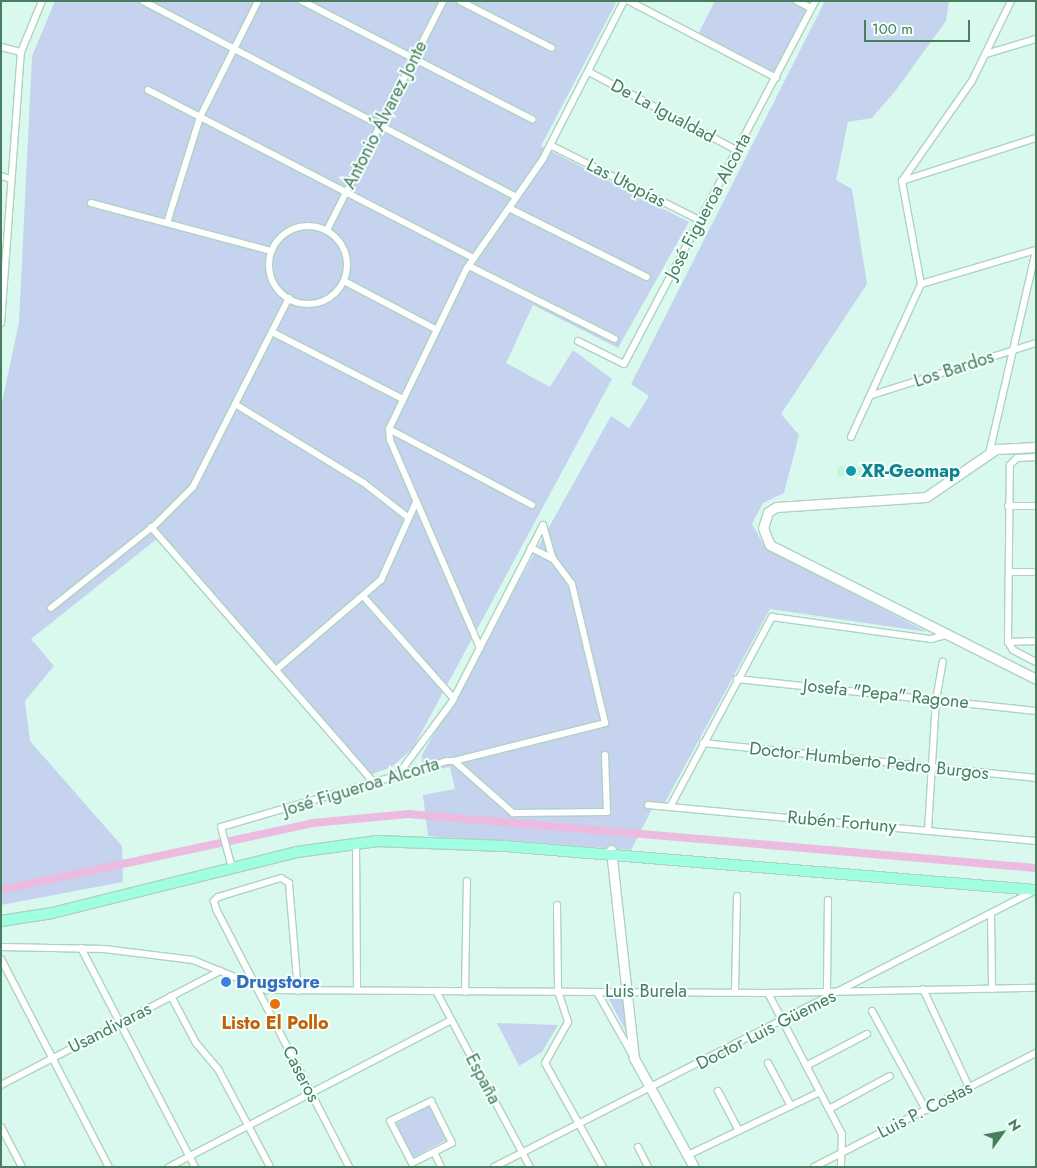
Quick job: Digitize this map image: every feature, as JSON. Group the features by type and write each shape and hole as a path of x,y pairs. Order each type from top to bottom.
{"main road":[{"path":"1036,447 1003,448 989,454 926,497 786,504 776,507 764,519 762,528 770,545 1036,679"},
{"path":"1,915 57,907 232,866 359,839 448,839 1036,886"},
{"path":"1,921 52,913 232,866 356,842 504,846 612,852 1036,890"},
{"path":"612,852 634,1058 694,1167"}],"street":[{"path":"1,322 21,52 42,1"},
{"path":"142,1 516,197"},
{"path":"167,223 200,117 258,1"},
{"path":"302,1 532,119"},
{"name":"Antonio Álvarez Jonte","path":"327,230 443,1"},
{"path":"460,1 552,48"},
{"path":"480,648 390,440 389,429 469,266 550,145 624,1"},
{"path":"629,1 776,78"},
{"path":"798,1 811,8"},
{"name":"José Figueroa Alcorta","path":"578,341 624,364 701,222 815,1"},
{"path":"852,437 921,284 902,180 972,81 1011,1"},
{"path":"986,54 1036,39"},
{"path":"2,49 21,52"},
{"name":"De La Igualdad","path":"588,72 738,151"},
{"path":"148,90 474,258"},
{"path":"902,180 1036,138"},
{"name":"Las Utopías","path":"550,145 701,222"},
{"path":"1,176 11,179"},
{"path":"91,203 272,251"},
{"path":"509,208 647,277"},
{"path":"302,226 327,230 344,250 348,263 344,281 331,297 318,303 305,304 289,298 274,284 270,272 272,251 290,229 302,226"},
{"path":"921,284 1036,251 989,454"},
{"path":"469,266 615,339"},
{"path":"344,281 437,330"},
{"path":"52,608 151,527 193,487 289,298"},
{"path":"272,332 403,399"},
{"name":"Los Bardos","path":"872,395 1036,343"},
{"path":"235,404 364,483 409,518"},
{"path":"389,429 532,505"},
{"path":"1036,457 1018,458 1010,465 1008,506 1008,642 1013,650 1036,662"},
{"path":"277,670 382,580 416,502"},
{"path":"1008,506 1036,506"},
{"path":"396,777 454,699 543,525 553,559 572,584 605,723 454,761"},
{"path":"151,527 374,784"},
{"path":"531,548 553,559"},
{"path":"1009,572 1036,572"},
{"path":"363,596 454,699"},
{"path":"670,807 737,679 772,617 931,639 946,634"},
{"path":"1008,642 1036,641"},
{"path":"928,830 936,700 943,662"},
{"name":"Josefa \"Pepa\" Ragone","path":"737,679 1036,711"},
{"name":"Doctor Humberto Pedro Burgos","path":"703,743 1036,778"},
{"name":"José Figueroa Alcorta","path":"232,866 221,827 454,761 513,813 607,812 605,755"},
{"name":"Rubén Fortuny","path":"648,805 928,830 1036,842"},
{"path":"356,842 357,989"},
{"name":"Caseros","path":"298,991 291,888 286,879 214,901 349,1167"},
{"path":"465,992 467,880"},
{"name":"Doctor Luis Güemes","path":"494,1167 578,1123 848,989 1036,890"},
{"path":"734,991 738,896"},
{"path":"827,990 828,900"},
{"path":"556,905 558,991 568,1022 545,1062 603,1167"},
{"path":"991,914 992,989"},
{"name":"Luis Burela","path":"1,947 81,948 192,960 266,990 768,992 848,989 1036,988"},
{"path":"81,948 195,1167"},
{"path":"1,959 109,1167"},
{"name":"Usandivaras","path":"1,1085 220,971"},
{"path":"922,990 969,1087"},
{"name":"España","path":"436,991 530,1167"},
{"path":"597,992 634,1058"},
{"path":"768,992 842,1134 842,1167"},
{"path":"171,996 196,1043 218,1069 270,1167"},
{"path":"872,1011 926,1110"},
{"path":"169,1167 309,1091 451,1020"},
{"path":"806,1066 868,1034"},
{"name":"Luis P. Costas","path":"814,1167 1036,1053"},
{"path":"768,1063 791,1106"},
{"path":"829,1109 890,1076"},
{"path":"718,1091 739,1131"},
{"path":"688,1154 820,1092"},
{"path":"431,1101 452,1143 434,1152 412,1163 390,1121 431,1101"},
{"path":"1,1127 22,1167"},
{"path":"638,1148 648,1167"},
{"path":"434,1152 441,1167"}],"shaded area":[{"path":"1,1 1036,1 1036,1167 1,1167"},
{"path":"55,1 612,1 616,3 541,146 689,222 618,348 533,305 506,363 550,387 573,350 612,379 413,748 392,767 364,777 158,538 31,639 54,666 25,701 30,741 122,846 123,882 1,905 1,407 19,322 32,56"},
{"path":"715,1 797,1 811,8 776,78 697,36"},
{"path":"825,1 949,1 946,21 896,90 872,118 848,122 836,180 852,189 867,284 781,414 799,435 784,493 763,503 752,524 765,547 927,632 770,609 662,808 652,809 631,850 428,836 423,795 455,789 450,767 423,772 422,755 611,416 629,428 649,396 631,384"},
{"path":"606,994 624,994 626,1031"},
{"path":"497,1023 558,1025 542,1052 519,1066"},
{"path":"429,1106 447,1140 413,1157 395,1124"}],"building":[{"name":"XR-Geomap","path":"856,463 857,467 865,467 866,474 837,477 838,467"}],"waterway":[{"path":"1,890 313,823 409,814 1036,868"}],"place":[{"name":"XR-Geomap","path":"851,471"},
{"name":"Drugstore","path":"226,982"},
{"name":"Listo El Pollo","path":"275,1004"}]}
